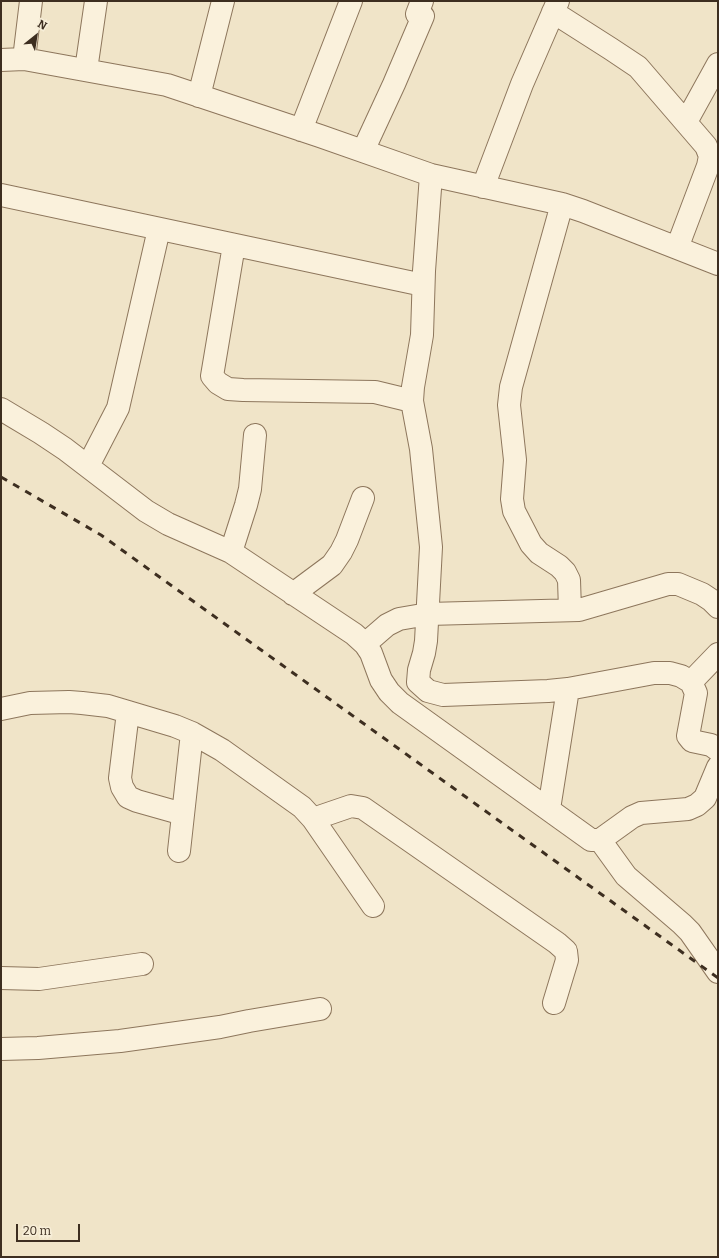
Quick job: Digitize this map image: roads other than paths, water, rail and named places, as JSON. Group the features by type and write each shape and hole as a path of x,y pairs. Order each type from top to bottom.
{"street":[{"path":"31,1 7,62 86,70 167,85 431,175 562,204 718,264"},
{"path":"86,70 96,1"},
{"path":"199,96 223,1"},
{"path":"301,130 351,1"},
{"path":"363,151 423,16 417,14 422,1"},
{"path":"484,187 522,84 555,6 611,49 638,67 706,146 710,156 708,166 677,248"},
{"path":"686,122 718,64"},
{"path":"431,175 423,285 422,334 412,401 421,449 431,547 426,641 419,670 418,682 428,691 443,695 548,691 568,689 659,673 670,673 681,676 691,682 696,693 688,736 692,741 711,744 718,750"},
{"path":"1,196 423,285"},
{"path":"562,204 512,387 509,406 515,460 512,499 514,512 532,544 539,553 559,566 565,572 569,580 570,610"},
{"path":"88,466 118,408 158,229"},
{"path":"234,245 212,376 218,383 228,389 243,390 375,392 412,401"},
{"path":"1,410 41,433 146,510 168,524 231,552 354,634 365,644 371,653 381,680 389,692 400,703 592,840 600,840 632,817 641,813 688,809 696,805 705,798 718,767"},
{"path":"231,552 249,494 255,435"},
{"path":"293,594 332,565 347,540 363,498"},
{"path":"365,644 387,625 399,620 428,614 579,610 668,584 678,584 702,594 718,607"},
{"path":"691,682 718,654"},
{"path":"549,809 568,689"},
{"path":"1,709 30,703 69,702 108,706 175,726 192,733 222,750 302,807 313,819 374,906"},
{"path":"128,712 120,778 122,787 128,797 136,801 183,814"},
{"path":"179,851 192,733"},
{"path":"313,819 351,806 362,808 557,943 566,951 567,960 554,1003"},
{"path":"600,840 626,876 690,932 718,972"},
{"path":"1,978 39,979 142,964"},
{"path":"1,1049 38,1048 120,1041 220,1027 320,1009"}],"railway":[{"path":"1,477 101,535 718,978"}]}
